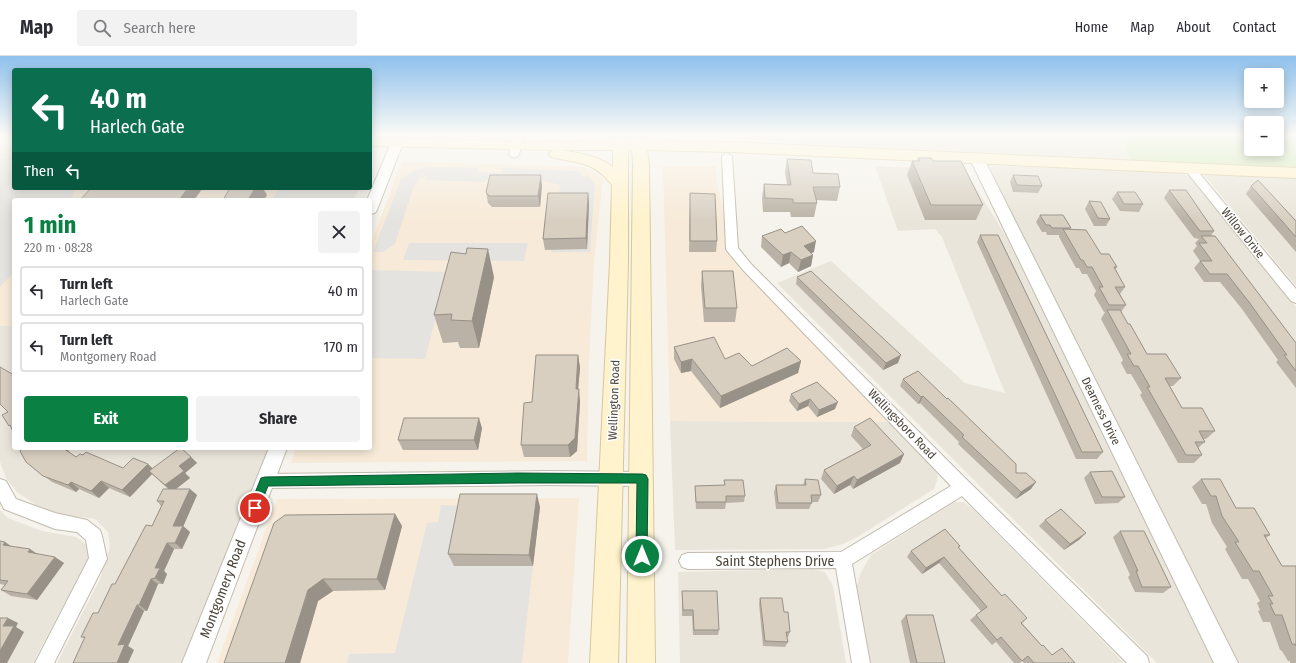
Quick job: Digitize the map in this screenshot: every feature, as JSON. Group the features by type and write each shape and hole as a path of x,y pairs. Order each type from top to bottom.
{"main road":[{"path":"600,164 620,184"},
{"name":"Wellington Road","path":"604,663 620,262 620,184 626,164"},
{"path":"638,164 641,174 641,663"},
{"path":"1090,164 1296,173"},
{"path":"615,387 641,388"}],"street":[{"path":"372,205 388,164"},
{"name":"Wellingsboro Road","path":"727,164 732,249 747,267 962,487 1140,663"},
{"name":"Dearness Drive","path":"980,164 1226,663"},
{"name":"Willow Drive","path":"1190,169 1296,298"},
{"name":"Montgomery Road","path":"194,663 277,450"},
{"path":"265,482 380,479 642,479"},
{"path":"0,486 10,504 55,521 80,525 94,536 98,559 44,663"},
{"name":"Saint Stephens Drive","path":"688,561 843,560 962,487"},
{"path":"843,560 861,663"}],"shaded area":[{"path":"0,164 12,164 12,190 359,190 356,198 12,198 12,326 0,326"},
{"path":"0,164 12,164 12,190 74,190 72,198 12,198 12,274 0,287"},
{"path":"401,164 503,164 584,167 603,178 594,261 589,361 587,461 291,463 295,450 372,450 372,241"},
{"path":"663,166 716,166 716,179 738,267 891,422 670,421"},
{"path":"875,166 965,170 1006,236 1219,663 1157,663 777,283 831,261 965,383 1005,393 942,237 935,229 898,231"},
{"path":"990,166 1173,171 1188,176 1195,181 1296,307 1296,663 1239,663 1014,226"},
{"path":"429,167 478,168 477,172 501,173 503,168 577,171 583,173 581,175 584,177 587,175 595,183 590,252 551,252 560,185 539,180 486,179 485,182 426,180 427,176 418,180 414,186 395,244 383,252 373,252 401,179 415,170"},
{"path":"1204,175 1296,178 1296,286"},
{"path":"278,190 357,190 354,198 273,198"},
{"path":"409,243 528,243 524,261 403,260"},
{"path":"372,270 448,272 425,359 372,358"},
{"path":"0,326 12,326 12,450 268,450 181,663 57,663 100,579 110,547 108,532 95,519 64,515 39,507 17,492 6,478 0,462"},
{"path":"670,421 891,422 933,464 938,477 934,489 859,536 843,544 824,549 675,550"},
{"path":"579,498 568,663 217,663 277,499"},
{"path":"954,502 964,502 975,511 1124,663 868,663 856,589 861,572 871,555"},
{"path":"441,505 466,506 533,565 522,663 347,663 349,654 395,653 427,523 438,522"},
{"path":"0,510 8,518 42,531 76,537 87,545 88,558 33,663 0,663"},
{"path":"812,569 825,572 833,586 846,663 680,663 678,572"}],"green space":[{"path":"1222,164 1296,164 1296,167"}],"building":[{"path":"788,164 812,164 813,173 838,174 840,187 813,187 817,203 793,203 793,199 765,198 764,184 791,185"},
{"path":"913,164 963,164 983,205 931,205"},
{"path":"490,175 541,175 538,196 489,196 486,192"},
{"path":"1013,175 1038,176 1042,186 1017,185"},
{"path":"1258,180 1296,221 1296,237 1251,186"},
{"path":"89,190 186,190 180,198 82,198"},
{"path":"229,190 254,190 249,198 224,198"},
{"path":"1169,190 1186,190 1214,231 1200,231"},
{"path":"1117,192 1135,192 1143,204 1124,204"},
{"path":"548,193 588,193 586,238 543,239"},
{"path":"690,193 715,194 717,241 690,241"},
{"path":"1089,201 1101,202 1110,219 1098,218"},
{"path":"1040,215 1063,215 1071,228 1052,228 1050,225 1046,225"},
{"path":"802,226 816,241 804,246 813,255 801,260 791,252 783,255 762,236 781,229 785,233"},
{"path":"1063,229 1086,230 1101,254 1109,254 1117,267 1114,267 1125,287 1115,287 1126,305 1109,305 1099,287 1103,287 1092,267 1087,267 1083,260 1081,260"},
{"path":"980,235 998,235 1103,452 1082,452"},
{"path":"1201,236 1215,236 1296,343 1296,371 1284,355 1287,355 1227,274 1210,274 1200,261 1212,261 1199,243 1207,243"},
{"path":"467,248 488,249 472,321 451,320 452,314 434,315 451,252 466,254"},
{"path":"702,271 733,271 737,308 705,308"},
{"path":"811,271 901,355 886,363 797,277"},
{"path":"1107,310 1120,310 1128,324 1130,324 1147,354 1166,354 1181,378 1165,378 1182,408 1202,408 1215,431 1199,431 1205,442 1195,442 1202,455 1186,455 1147,387 1150,387 1138,366 1134,366 1127,354 1131,354"},
{"path":"714,337 725,359 739,353 752,366 787,348 801,361 721,396 692,359 681,362 674,347"},
{"path":"536,355 578,355 576,389 579,389 575,438 568,445 521,445 524,403 532,402"},
{"path":"0,367 12,374 12,430 2,415 8,412 0,404"},
{"path":"918,371 1016,464 1016,473 1026,473 1036,482 1021,492 962,437 964,435 903,379"},
{"path":"817,382 838,402 819,410 810,399 799,404 791,394"},
{"path":"404,418 479,418 474,440 398,440"},
{"path":"870,418 904,454 857,480 854,476 837,486 824,470 871,445 854,427"},
{"path":"66,450 76,457 80,454 83,455 86,452 123,468 133,458 148,464 122,490 101,481 91,491 71,482 68,485 43,476 26,462 20,451"},
{"path":"177,450 183,450 191,457 179,466 184,471 165,485 149,471"},
{"path":"1112,471 1125,497 1102,497 1090,472"},
{"path":"805,479 818,480 821,495 811,495 812,503 778,503 776,485 806,485"},
{"path":"1201,479 1220,479 1236,508 1254,508 1270,535 1264,535 1282,566 1296,566 1296,646 1295,644 1292,644 1282,615 1275,615 1270,604 1273,604 1268,596 1273,596 1259,571 1253,571 1235,542 1239,542 1222,516 1216,496 1211,496"},
{"path":"724,480 743,480 745,496 726,496 726,502 696,502 695,486 725,485"},
{"path":"163,489 190,489 173,526 183,526 175,543 167,543 155,568 160,568 155,578 151,579 139,605 137,605 118,645 125,644 117,663 73,663 85,637 81,637 93,613 98,613 112,584 115,584 146,525 152,526 164,501 157,501"},
{"path":"460,494 537,494 529,555 448,554"},
{"path":"1061,509 1086,533 1070,544 1045,520"},
{"path":"395,514 377,579 323,579 308,590 285,663 224,663 274,523 285,515"},
{"path":"945,529 960,546 958,547 1002,596 1005,594 1027,618 1021,623 1042,646 1043,645 1052,655 1062,648 1075,663 1034,663 1028,656 1022,661 1001,637 997,640 976,615 987,607 944,557 926,568 911,551"},
{"path":"1120,531 1144,531 1171,587 1142,587 1136,571 1138,571"},
{"path":"0,541 5,542 3,545 30,549 28,552 55,557 27,594 1,590 8,581 0,580"},
{"path":"682,591 717,591 719,630 694,630 693,610 683,610"},
{"path":"760,598 782,598 784,612 788,612 790,632 786,632 788,642 765,641"},
{"path":"906,615 933,615 945,663 917,663"},
{"path":"0,618 8,618 3,626 14,626 0,651"}],"route":[{"path":"255,508 265,482 373,479 642,479 642,556"}]}
